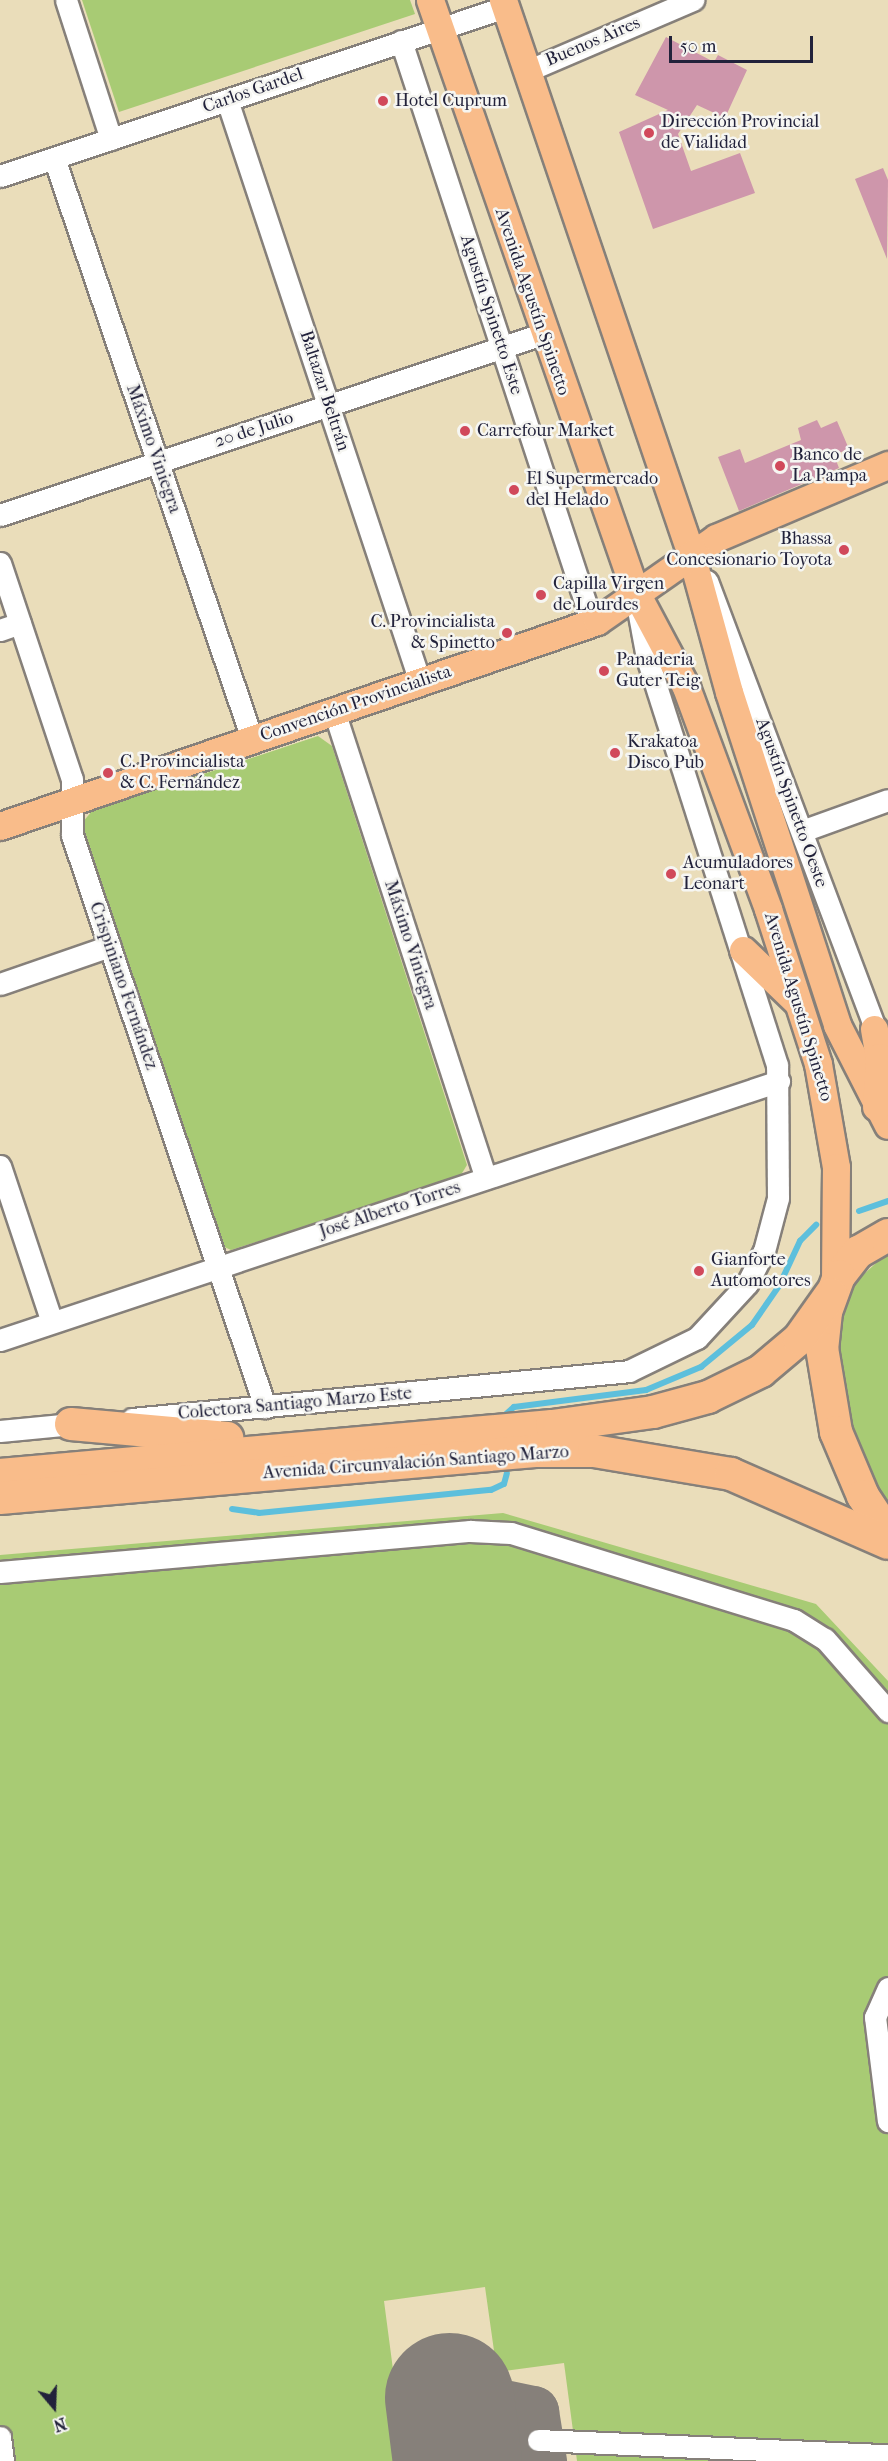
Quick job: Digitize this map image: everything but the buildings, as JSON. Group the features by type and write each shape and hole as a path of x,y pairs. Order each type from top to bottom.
{"highway":[{"name":"Avenida Circunvalación Santiago Marzo","path":"0,1475 619,1419 708,1397 753,1376 784,1353 858,1252 888,1235"},
{"path":"833,1289 822,1348 831,1416 855,1481 888,1534"},
{"path":"71,1424 206,1439 361,1427 485,1432"},
{"name":"Avenida Circunvalación Santiago Marzo","path":"0,1498 535,1451 594,1451 730,1474 888,1544"}],"main road":[{"name":"Avenida Agustín Spinetto","path":"430,0 542,334 635,591 684,681 800,1008 824,1087 835,1155 833,1289"},
{"name":"Avenida Agustín Spinetto","path":"504,3 691,554 729,692 837,1025 882,1116"},
{"name":"Convención Provincialista","path":"0,826 592,623 635,591 721,535 888,465"},
{"path":"743,950 800,1008"},
{"path":"874,1029 879,1057 882,1116"}],"street":[{"path":"66,0 111,139"},
{"name":"Buenos Aires","path":"527,70 693,0"},
{"name":"Carlos Gardel","path":"0,176 439,29 504,3"},
{"name":"Agustín Spinetto Este","path":"401,41 592,623"},
{"name":"Baltazar Beltrán","path":"227,100 420,682"},
{"name":"Máximo Viniegra","path":"54,158 252,740"},
{"name":"20 de Julio","path":"0,515 542,334"},
{"name":"Agustín Spinetto Oeste","path":"691,554 722,614 874,1029 888,1054"},
{"name":"Crispiniano Fernández","path":"0,563 10,627 70,773 73,801 71,829 265,1407"},
{"path":"635,591 647,658 743,950 779,1081"},
{"name":"Máximo Viniegra","path":"334,711 486,1178"},
{"path":"801,831 888,800"},
{"path":"0,984 110,946"},
{"name":"José Alberto Torres","path":"0,1340 779,1081"},
{"name":"Colectora Santiago Marzo Este","path":"0,1431 591,1377 648,1365 682,1348 711,1326 747,1284 764,1251 778,1198 779,1081"},
{"path":"0,1166 52,1322"},
{"path":"0,1511 42,1494"},
{"path":"0,1572 470,1531 511,1533 794,1620 825,1639 888,1710"},
{"path":"888,1988 875,2017 888,2121"},
{"path":"0,2437 3,2461"},
{"path":"538,2440 574,2438 888,2455"}],"green space":[{"path":"82,0 410,0 415,14 119,112"},
{"path":"318,736 332,746 467,1165 459,1178 231,1250 220,1245 82,823 92,811"},
{"path":"888,1252 888,1506 852,1430 838,1365 837,1327 850,1287"},
{"path":"503,1513 816,1604 888,1681 888,2461 577,2461 564,2363 497,2372 485,2287 384,2301 405,2461 0,2461 0,1555"}],"waterway":[{"path":"859,1211 888,1201"},
{"path":"505,1415 514,1407 646,1390 701,1367 752,1325 779,1286 800,1241 816,1225"},
{"path":"232,1509 259,1513 491,1490 504,1484 507,1473"}],"taxiway":[{"path":"441,2461 458,2421 499,2404 533,2411 541,2461"}],"runway":[{"path":"449,2397 457,2461"}],"place":[{"name":"Hotel Cuprum","path":"383,101"},
{"name":"Dirección Provincial de Vialidad","path":"649,133"},
{"name":"Carrefour Market","path":"465,431"},
{"name":"Banco de La Pampa","path":"780,466"},
{"name":"El Supermercado del Helado","path":"514,490"},
{"name":"Bhassa Concesionario Toyota","path":"844,550"},
{"name":"Capilla Virgen de Lourdes","path":"541,595"},
{"name":"C. Provincialista & Spinetto","path":"507,633"},
{"name":"Panaderia Guter Teig","path":"604,671"},
{"name":"Krakatoa Disco Pub","path":"615,753"},
{"name":"C. Provincialista & C. Fernández","path":"108,773"},
{"name":"Acumuladores Leonart","path":"671,874"},
{"name":"Gianforte Automotores","path":"699,1271"}]}
